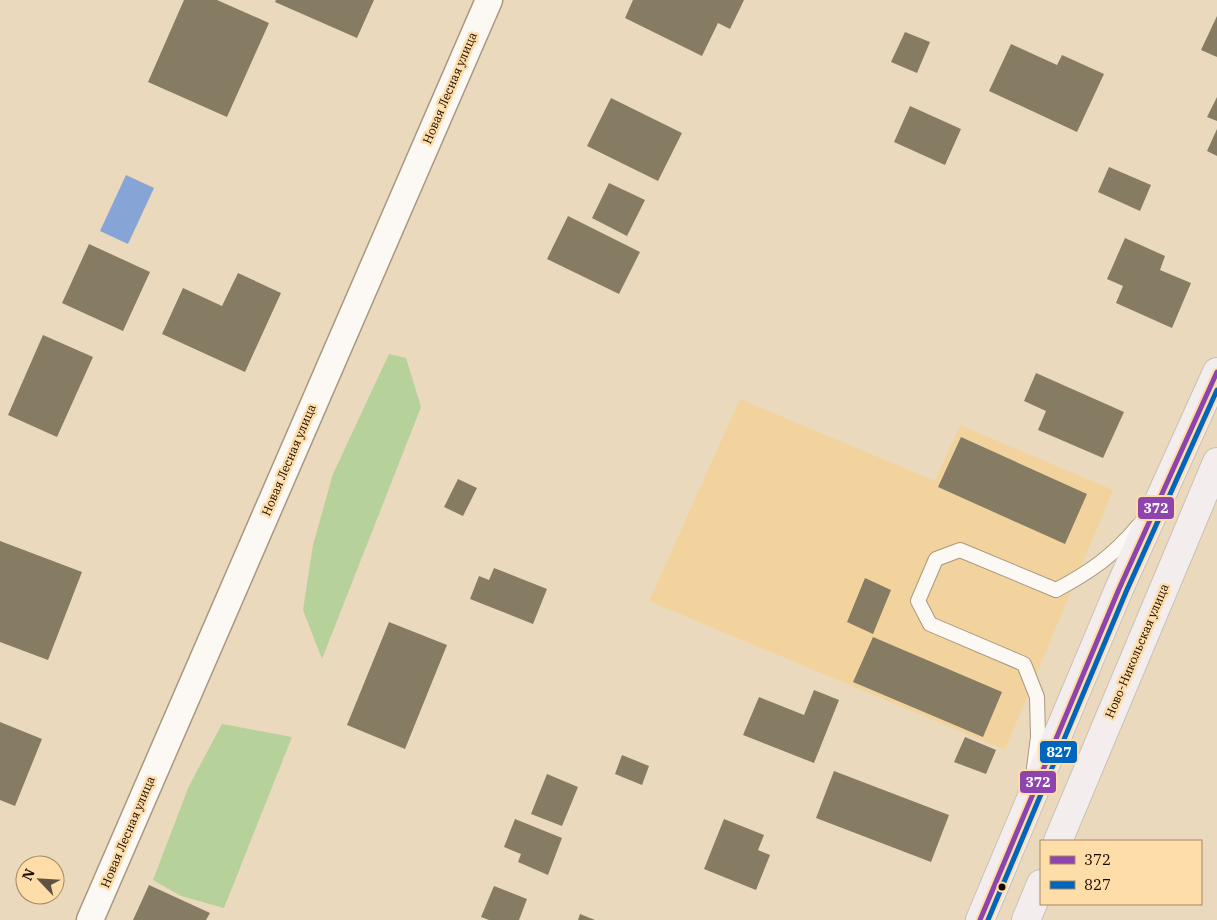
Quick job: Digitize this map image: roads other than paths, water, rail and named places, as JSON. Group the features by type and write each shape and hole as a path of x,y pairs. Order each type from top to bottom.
{"main road":[{"path":"980,920 1157,502 1217,372"},
{"name":"Ново-Никольская улица","path":"1058,840 1217,462"},
{"path":"1026,920 1040,886"}],"street":[{"name":"Новая Лесная улица","path":"90,920 489,0"}],"lane":[{"path":"1032,796 1038,737 1037,697 1024,664 930,624 918,601 936,559 960,550 1056,590 1090,572 1124,543 1157,502"}],"water":[{"path":"126,175 154,188 128,244 100,231"}]}
